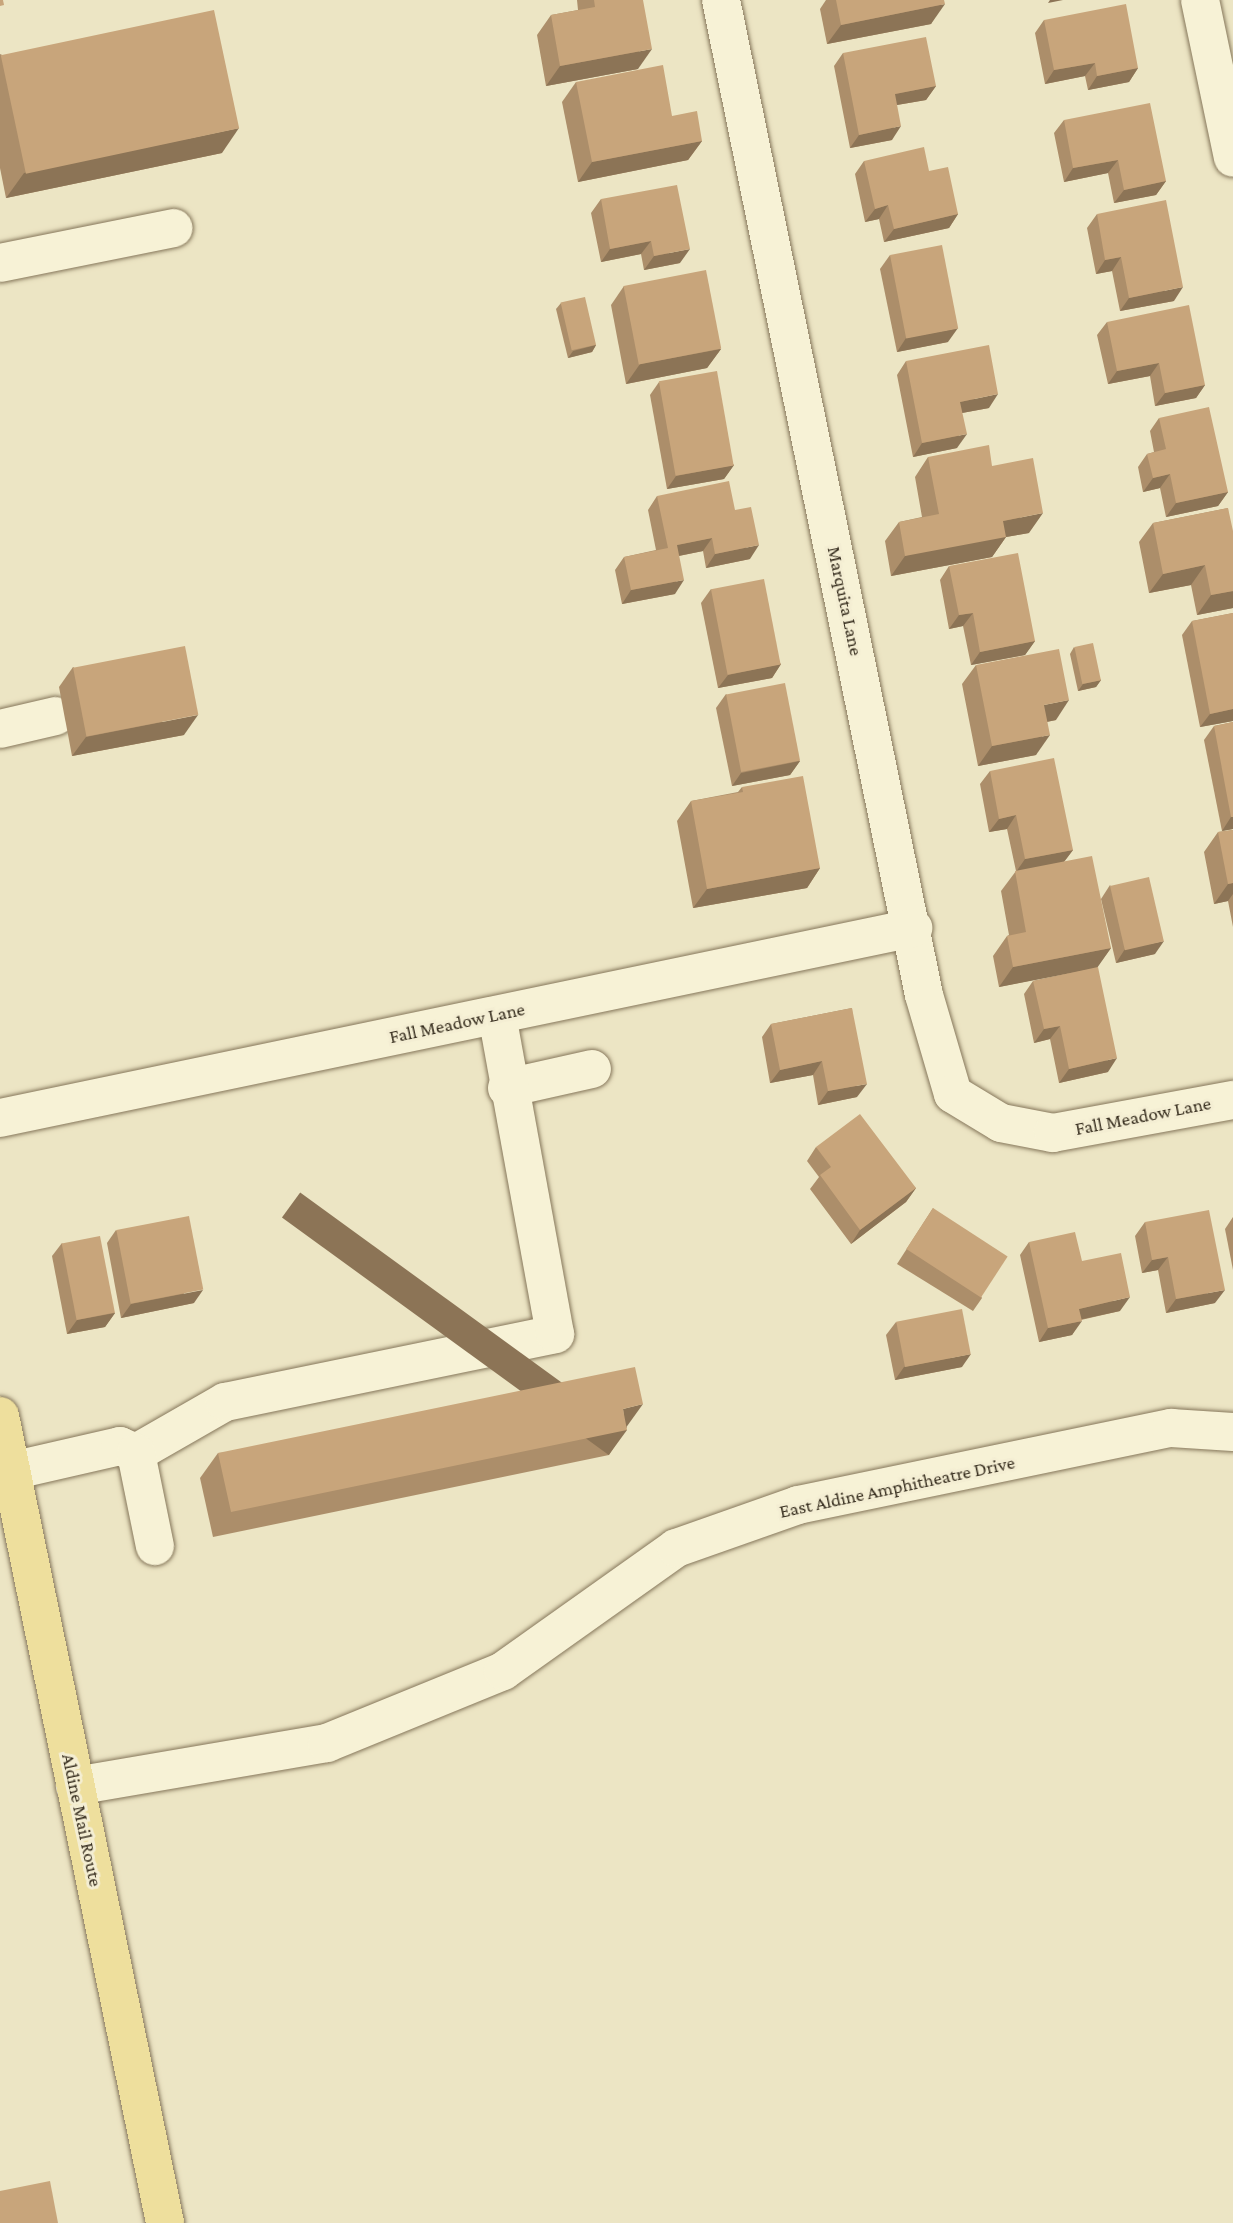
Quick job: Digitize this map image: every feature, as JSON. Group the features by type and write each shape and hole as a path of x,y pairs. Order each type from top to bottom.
{"main road":[{"name":"Aldine Mail Route","path":"0,1416 164,2223"}],"street":[{"name":"Marquita Lane","path":"721,0 913,928 924,995 953,1094 1002,1123 1053,1133"},
{"path":"1200,0 1233,158"},
{"path":"0,263 173,228"},
{"path":"0,729 57,716"},
{"name":"Fall Meadow Lane","path":"0,1118 913,928"},
{"path":"136,1453 225,1402 555,1334 507,1088 497,1015"},
{"path":"507,1088 592,1069"},
{"name":"Fall Meadow Lane","path":"1053,1133 1233,1100"},
{"name":"East Aldine Amphitheatre Drive","path":"75,1786 327,1743 503,1671 676,1548 798,1505 1171,1428 1233,1432"},
{"path":"11,1471 120,1446 136,1453"},
{"path":"136,1453 155,1546"}],"building":[{"path":"594,0 643,0 652,49 560,66 551,15 595,7"},
{"path":"836,0 944,0 945,4 841,25"},
{"path":"1126,4 1138,68 1097,76 1095,63 1054,70 1044,20"},
{"path":"214,10 239,128 26,174 1,55"},
{"path":"926,37 936,86 895,94 901,126 859,135 843,53"},
{"path":"663,65 672,116 697,111 702,141 592,162 576,82"},
{"path":"1150,103 1166,181 1124,190 1118,160 1073,168 1064,120"},
{"path":"924,147 929,171 948,167 958,214 894,229 888,205 875,209 864,161"},
{"path":"677,185 690,249 654,256 651,241 610,249 601,199"},
{"path":"1166,200 1183,287 1129,298 1121,257 1105,260 1097,214"},
{"path":"942,245 958,328 906,339 890,255"},
{"path":"706,270 721,349 639,365 624,286"},
{"path":"585,297 596,345 572,350 561,303"},
{"path":"1189,305 1205,385 1165,393 1159,363 1117,371 1107,322"},
{"path":"989,345 998,394 960,402 967,434 922,443 906,361"},
{"path":"717,371 734,466 676,476 659,381"},
{"path":"1209,407 1228,492 1176,503 1170,474 1153,478 1147,454 1166,449 1159,418"},
{"path":"989,445 992,466 1033,458 1043,513 1003,521 1006,537 905,556 899,522 939,514 928,457"},
{"path":"729,481 735,510 751,507 759,545 715,554 712,538 677,545 684,580 631,590 624,557 668,548 657,496"},
{"path":"1228,508 1233,531 1233,591 1211,595 1205,565 1163,574 1153,523"},
{"path":"1018,553 1035,641 980,652 973,613 959,615 949,566"},
{"path":"764,579 781,664 728,675 711,589"},
{"path":"1233,613 1233,709 1210,714 1192,621"},
{"path":"1093,643 1101,680 1082,684 1074,647"},
{"path":"185,646 198,715 86,736 73,668"},
{"path":"1059,649 1069,700 1044,705 1050,735 992,746 976,665"},
{"path":"785,683 800,761 741,772 726,694"},
{"path":"1233,722 1233,817 1231,817 1214,726"},
{"path":"1054,758 1073,850 1025,859 1016,815 999,819 990,771"},
{"path":"803,776 820,868 707,889 691,801 743,792 742,787"},
{"path":"1233,830 1233,883 1228,884 1218,832"},
{"path":"1092,856 1111,948 1013,967 1007,936 1026,932 1015,871"},
{"path":"1149,877 1164,941 1125,950 1110,886"},
{"path":"1098,967 1117,1058 1069,1069 1060,1026 1044,1029 1033,981"},
{"path":"852,1008 867,1084 828,1091 822,1061 780,1070 771,1024"},
{"path":"860,1114 916,1188 860,1230 820,1175 831,1167 816,1147"},
{"path":"933,1208 1008,1256 981,1298 906,1249"},
{"path":"1209,1210 1225,1290 1176,1299 1168,1257 1152,1260 1145,1222"},
{"path":"189,1216 203,1290 131,1304 116,1230"},
{"path":"1075,1232 1082,1261 1121,1253 1130,1297 1079,1309 1082,1321 1048,1328 1029,1242"},
{"path":"100,1236 115,1313 77,1320 62,1243"},
{"path":"962,1309 971,1354 905,1367 896,1322"},
{"path":"635,1367 643,1404 623,1409 627,1430 231,1512 218,1453"},
{"path":"50,2181 58,2223 0,2223 0,2191"}]}
